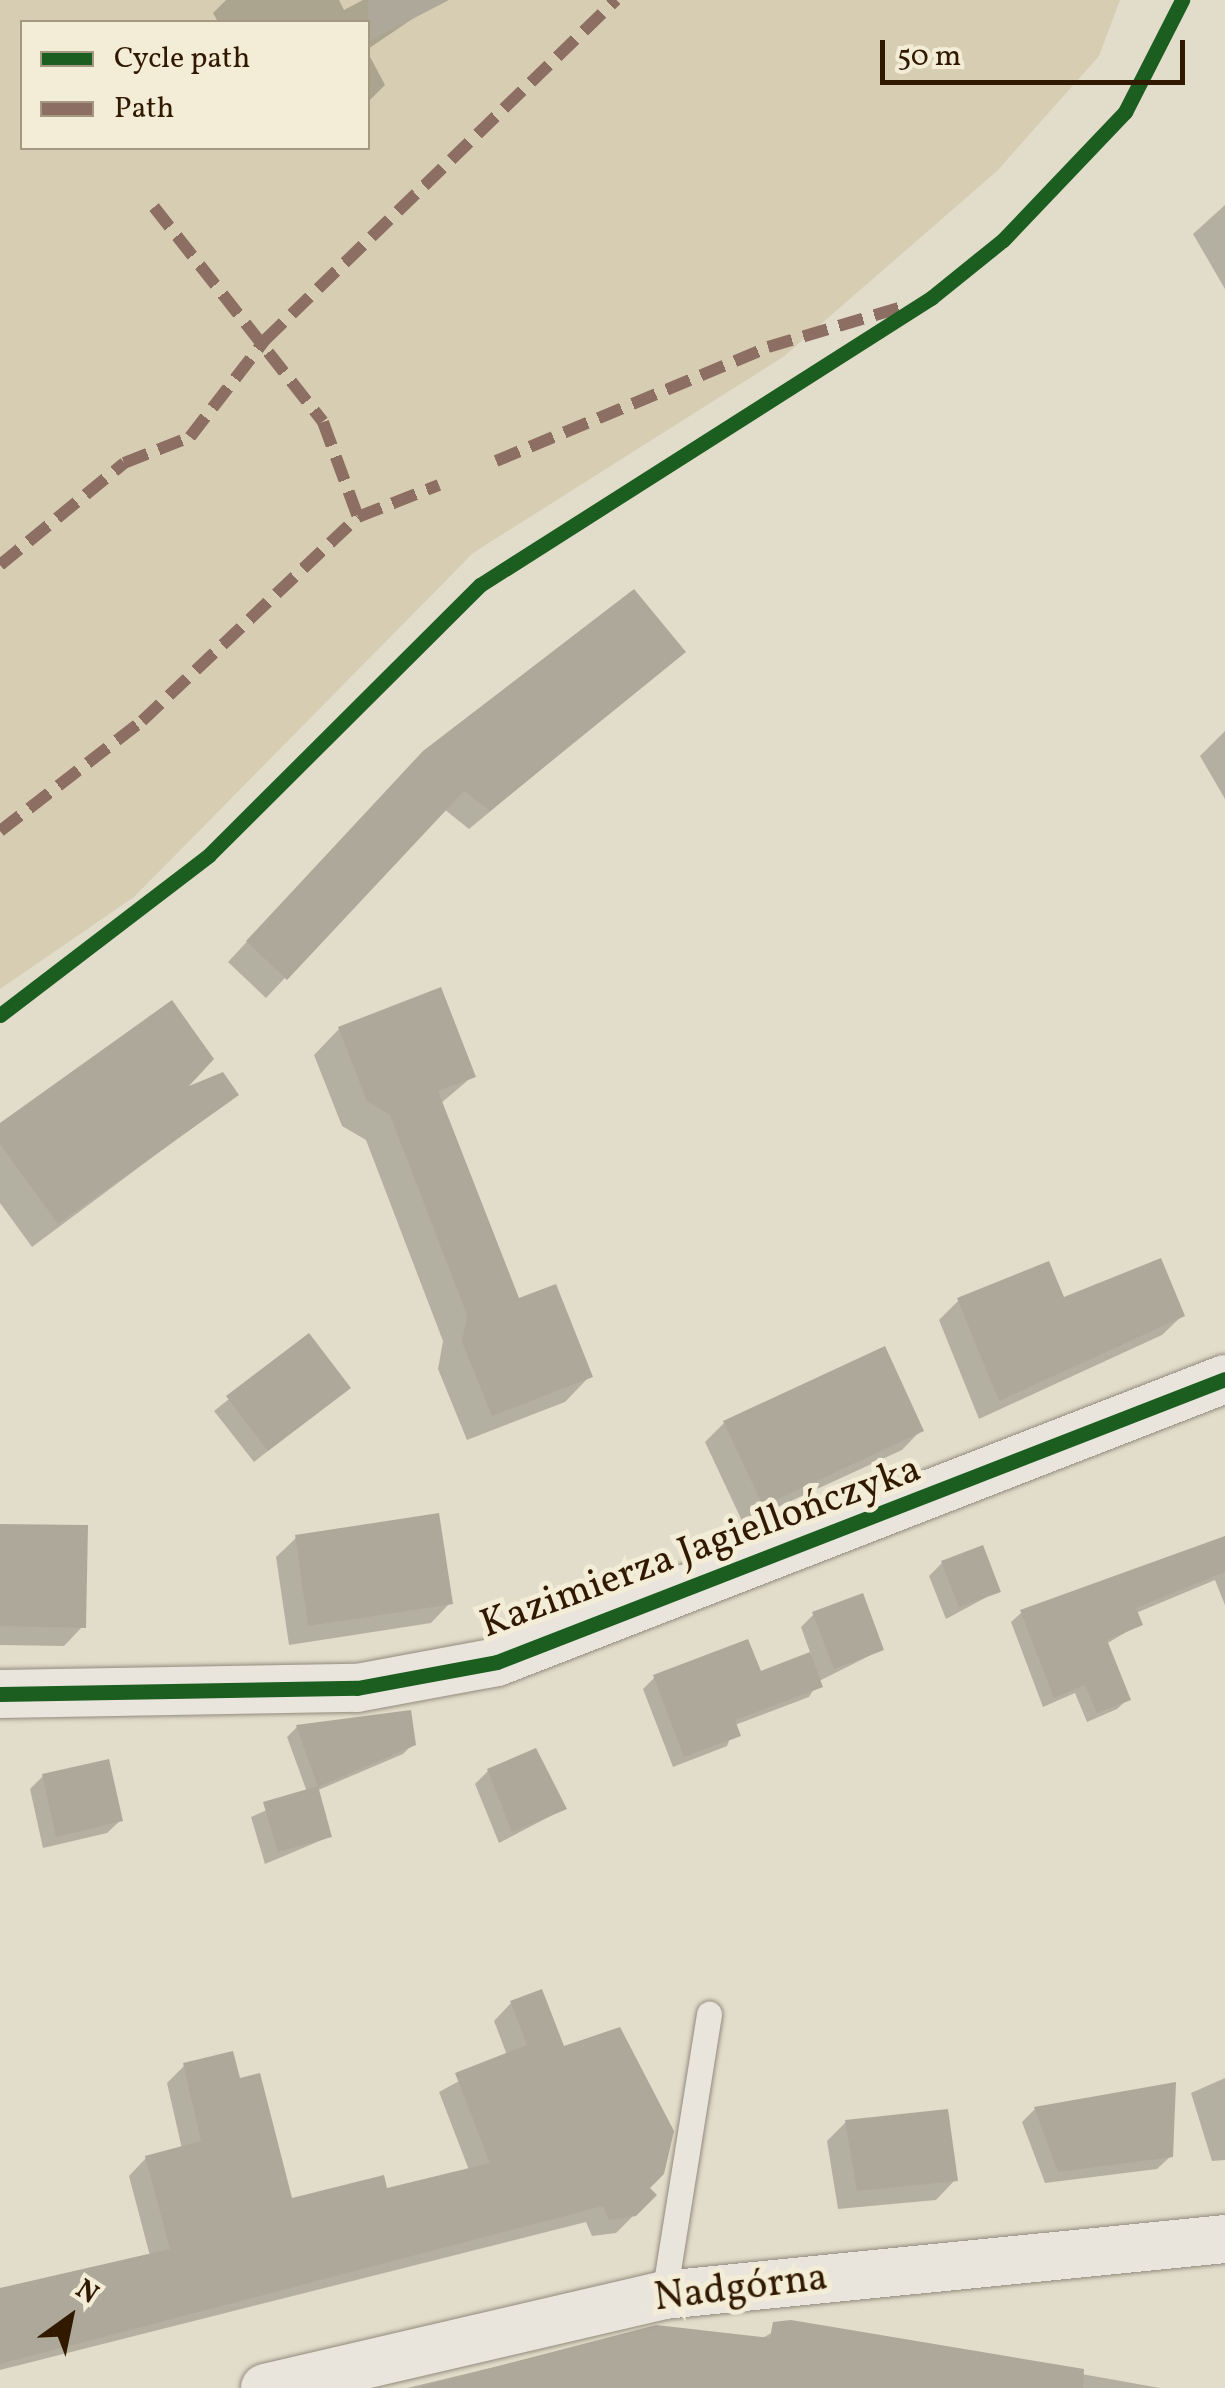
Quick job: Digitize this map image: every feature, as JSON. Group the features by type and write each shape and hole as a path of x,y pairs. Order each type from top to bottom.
{"street":[{"name":"Kazimierza Jagiellończyka","path":"0,1694 357,1688 496,1662 1225,1379"},
{"name":"Nadgórna","path":"265,2388 664,2296 1225,2239"}],"lane":[{"path":"664,2296 710,2014"}],"shaded area":[{"path":"0,0 1120,0 1099,56 997,171 783,357 473,553 134,897 0,989"}],"building":[{"path":"368,0 449,0 370,41"},
{"path":"634,589 686,652 490,811 464,791 287,980 246,941 423,751"},
{"path":"441,987 476,1077 438,1091 519,1298 556,1284 593,1377 492,1416 462,1342 467,1315 390,1115 367,1101 338,1027"},
{"path":"172,1000 214,1059 189,1086 223,1072 239,1095 58,1224 0,1144 0,1123"},
{"path":"1161,1258 1185,1316 999,1401 957,1298 1049,1261 1064,1297"},
{"path":"309,1333 351,1388 268,1451 226,1396"},
{"path":"885,1346 924,1431 763,1506 723,1421"},
{"path":"439,1513 453,1604 308,1626 295,1535"},
{"path":"0,1524 88,1525 86,1628 0,1626"},
{"path":"1225,1536 1225,1572 1136,1608 1143,1625 1107,1640 1131,1700 1097,1713 1085,1685 1054,1698 1020,1610"},
{"path":"983,1545 1001,1592 959,1607 941,1561"},
{"path":"863,1593 884,1650 834,1669 812,1612"},
{"path":"748,1639 761,1671 810,1652 823,1687 735,1720 741,1736 684,1757 653,1675"},
{"path":"411,1710 416,1745 318,1787 296,1725"},
{"path":"536,1748 567,1809 512,1832 487,1769"},
{"path":"109,1759 123,1821 56,1837 42,1774"},
{"path":"318,1786 332,1837 278,1852 263,1802"},
{"path":"542,1989 564,2046 620,2027 674,2131 664,2174 650,2188 657,2195 636,2216 609,2220 603,2206 0,2364 0,2288 170,2249 145,2156 201,2141 183,2063 233,2051 240,2078 260,2073 292,2198 384,2175 387,2188 490,2163 455,2073 527,2045 510,2001"},
{"path":"1176,2082 1173,2157 1058,2172 1034,2107"},
{"path":"948,2109 958,2181 857,2191 845,2120"},
{"path":"791,2320 1084,2369 1083,2388 414,2388 656,2325 770,2338 773,2322"}],"marked path":[{"path":"0,565 124,463 190,437 265,340 616,0"},
{"path":"154,207 323,422 358,517"},
{"path":"496,461 768,347 902,307"},
{"path":"0,831 142,721 358,517 439,485"}],"cycle path":[{"path":"0,1015 209,855 480,585 931,298 1003,240 1125,112 1182,0"},
{"path":"0,1694 357,1688 497,1662 1225,1379"}]}
